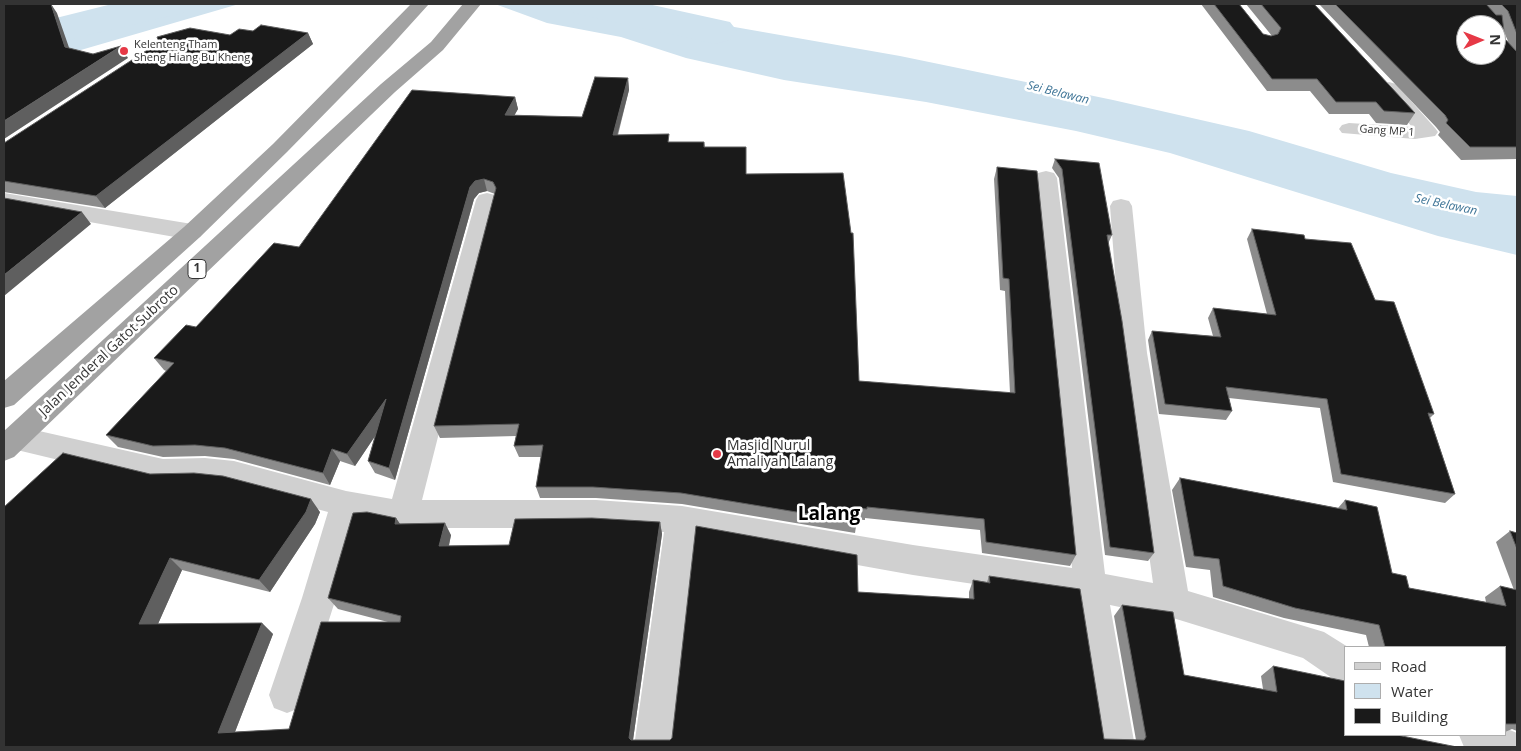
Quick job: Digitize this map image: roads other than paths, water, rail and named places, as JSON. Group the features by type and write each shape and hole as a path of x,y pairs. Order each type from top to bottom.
{"highway":[{"name":"1","path":"4,398 192,232 280,148 420,4"},
{"name":"Jalan Jenderal Gatot Subroto","path":"388,88 416,45 452,4"},
{"name":"Jalan Jenderal Gatot Subroto","path":"10,443 388,88 437,46 472,4"}],"street":[{"name":"Gang MP 1","path":"1349,129 1428,132 1373,72"},
{"path":"1046,178 1090,586 1116,747"},
{"path":"4,200 192,232"},
{"path":"403,514 488,200"},
{"path":"1121,206 1134,353 1173,602"},
{"path":"10,443 163,472 205,471 234,474 346,504 403,514 596,514 682,520 913,560 1090,586 1173,602 1312,644 1344,665"},
{"path":"287,695 319,598 346,504"},
{"path":"653,747 682,520"},
{"path":"1480,736 1504,747"}],"water":[{"path":"166,4 239,4 74,52 4,48"},
{"name":"Sei Belawan","path":"495,4 564,4 616,9 723,25 900,56 1113,100 1249,131 1391,173 1476,192 1517,196 1517,255 1438,236 1170,153 1076,131 926,102 784,80 686,58 621,37 547,23"}],"waterway":[{"name":"Sei Belawan","path":"4,45 74,25 168,4"},
{"name":"Sei Belawan","path":"589,4 715,31"}],"place":[{"name":"Kelenteng Tham Sheng Hiang Bu Kheng","path":"124,51"},
{"name":"Masjid Nurul Amaliyah Lalang","path":"717,454"}],"district":[{"name":"Lalang","path":"829,515"}]}
